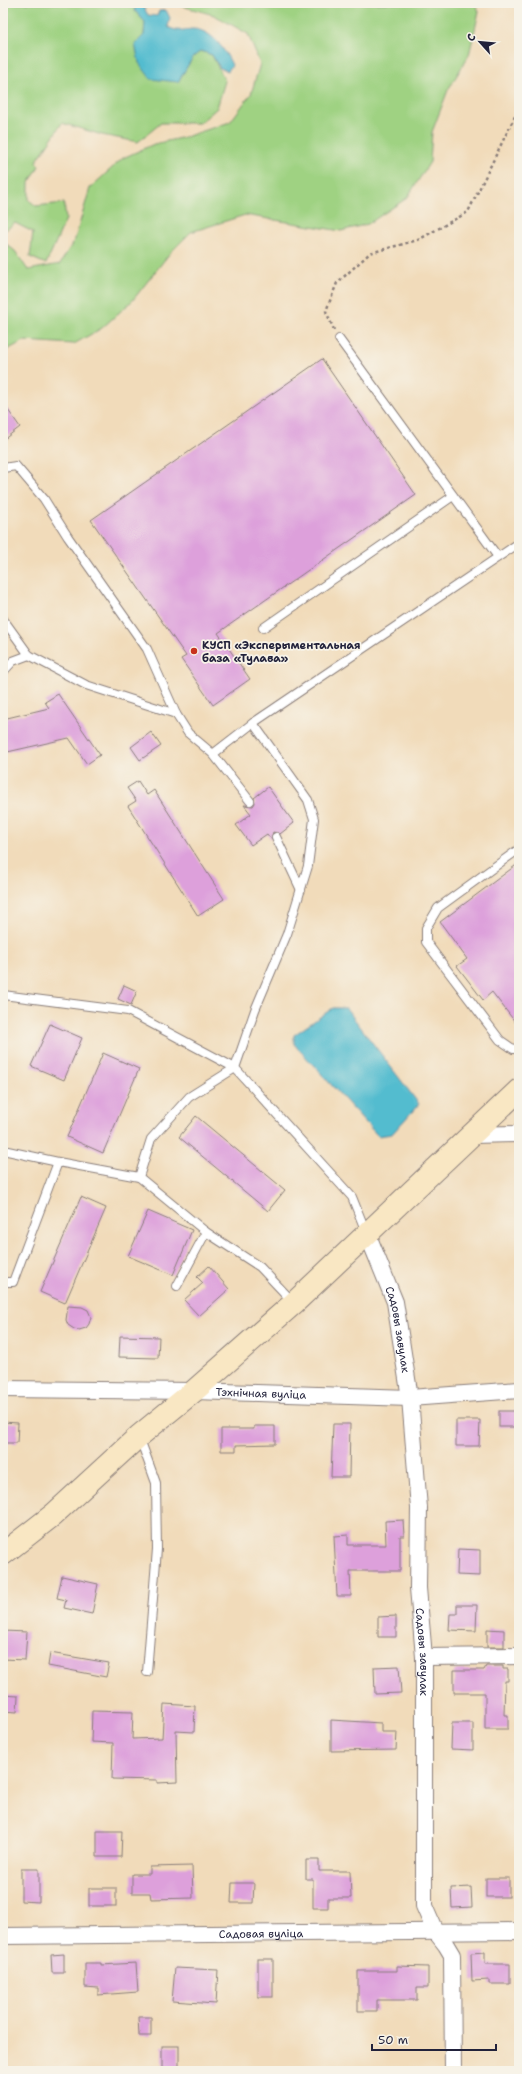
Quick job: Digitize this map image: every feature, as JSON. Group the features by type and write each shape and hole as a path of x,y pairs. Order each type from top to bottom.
{"street":[{"path":"3,1554 53,1515 139,1436 194,1391 294,1303 519,1090"},
{"path":"470,1135 519,1134"},
{"name":"Садовы завулак","path":"367,1233 395,1302 410,1398 419,1508 418,1588 424,1657 424,1906 435,1931 452,1955 453,2071"},
{"name":"Тэхнічная вуліца","path":"3,1389 194,1391 410,1398 519,1390"},
{"path":"424,1657 519,1656"},
{"name":"Садовая вуліца","path":"3,1936 519,1931"}],"lane":[{"path":"339,339 498,557"},
{"path":"3,468 16,466 44,499 68,537 147,649 176,714 188,733 213,754 250,800"},
{"path":"263,628 453,496"},
{"path":"213,754 253,723 519,543"},
{"path":"3,619 29,655 86,685 176,714"},
{"path":"3,672 13,660 29,655"},
{"path":"139,1177 151,1139 189,1097 235,1068 256,1010 287,934 308,866 314,819 308,800 253,723"},
{"path":"276,837 301,890"},
{"path":"519,849 438,908 426,928 426,942 500,1040 513,1049 519,1048"},
{"path":"3,995 128,1011 235,1068 352,1197 367,1233"},
{"path":"3,1150 139,1177 206,1232 260,1267 294,1303"},
{"path":"3,1282 13,1282 58,1162"},
{"path":"177,1286 206,1232"},
{"path":"139,1436 156,1483 157,1549 147,1672"}],"path":[{"path":"339,339 326,311 337,283 370,253 418,240 468,212 519,108"}],"green space":[{"path":"3,3 134,3 135,11 145,22 144,35 178,82 193,57 201,51 212,55 225,81 217,108 200,123 161,123 138,142 102,135 62,123 36,162 39,166 29,183 29,200 36,206 64,203 66,219 46,264 30,257 33,232 15,223 3,232"},
{"path":"171,3 476,3 479,12 469,55 448,90 432,132 430,162 407,198 368,224 341,231 245,215 191,232 170,253 132,301 102,328 74,344 24,341 3,352 3,244 5,243 15,251 28,270 60,264 75,239 90,188 123,158 154,144 185,137 230,122 251,94 260,64 248,34 214,15"}],"water":[{"path":"135,5 143,6 148,15 157,16 159,11 166,10 170,18 168,27 171,29 199,30 212,36 222,47 232,65 228,71 220,68 212,55 201,51 193,57 178,82 151,79 139,63 135,44 144,35 145,22 135,11"},
{"path":"333,1008 346,1008 419,1104 392,1134 378,1136 294,1044 294,1035"}],"building":[{"path":"322,359 416,495 218,633 250,679 213,705 181,659 186,656 91,520"},
{"path":"3,403 20,427 3,440"},
{"path":"58,694 100,755 87,764 69,738 3,753 3,719 49,708 45,702"},
{"path":"151,732 161,746 140,760 131,747"},
{"path":"138,781 147,795 154,790 224,899 198,916 128,806 136,801 127,788"},
{"path":"268,787 294,823 280,834 273,832 271,839 267,834 251,845 236,825 251,814 244,805 253,806 255,803 254,798"},
{"path":"519,863 519,1027 492,992 483,1000 457,966 467,959 440,922"},
{"path":"124,985 137,991 131,1005 118,999"},
{"path":"50,1024 82,1038 64,1080 31,1066"},
{"path":"103,1053 139,1069 103,1153 67,1137"},
{"path":"196,1116 285,1190 268,1211 179,1137"},
{"path":"81,1197 106,1208 65,1303 40,1292"},
{"path":"148,1211 192,1230 173,1275 128,1256"},
{"path":"209,1266 229,1289 199,1316 184,1300 203,1283 197,1277"},
{"path":"68,1306 82,1307 88,1310 91,1317 86,1328 79,1330 68,1325 66,1320"},
{"path":"120,1336 159,1337 158,1358 119,1357"},
{"path":"499,1411 519,1411 519,1427 499,1427"},
{"path":"456,1420 480,1420 479,1446 456,1446"},
{"path":"3,1422 18,1423 17,1443 3,1443"},
{"path":"333,1424 350,1424 349,1477 331,1477"},
{"path":"254,1426 275,1426 275,1444 236,1445 236,1451 221,1451 221,1429 254,1429"},
{"path":"403,1520 404,1536 400,1536 400,1571 350,1571 351,1596 337,1596 334,1536 348,1535 348,1545 386,1545 385,1521"},
{"path":"458,1549 480,1550 480,1576 457,1575"},
{"path":"62,1576 98,1584 92,1614 64,1608 66,1600 57,1598"},
{"path":"457,1605 477,1605 476,1631 449,1630 450,1614 457,1614"},
{"path":"396,1616 396,1637 378,1637 378,1617"},
{"path":"487,1629 504,1630 504,1647 487,1647"},
{"path":"3,1631 27,1632 25,1660 3,1659"},
{"path":"50,1653 109,1663 106,1677 48,1666"},
{"path":"399,1666 401,1693 375,1694 374,1667"},
{"path":"486,1666 503,1666 503,1669 508,1669 508,1681 505,1681 504,1715 508,1715 508,1729 485,1729 485,1693 454,1693 454,1670 484,1670"},
{"path":"3,1695 18,1696 17,1712 3,1711"},
{"path":"164,1704 195,1706 194,1732 176,1731 177,1782 157,1783 157,1780 112,1779 113,1743 91,1742 92,1711 133,1712 132,1739 162,1738"},
{"path":"331,1720 381,1723 381,1732 397,1732 396,1750 331,1751"},
{"path":"452,1723 473,1723 473,1750 451,1749"},
{"path":"97,1831 122,1831 121,1857 97,1857"},
{"path":"306,1860 319,1860 319,1871 350,1871 351,1898 328,1898 328,1908 313,1908 313,1879 306,1879"},
{"path":"192,1866 193,1898 151,1899 150,1893 132,1893 132,1874 150,1874 150,1867"},
{"path":"21,1869 39,1869 39,1902 21,1901"},
{"path":"486,1878 509,1878 509,1897 486,1897"},
{"path":"232,1883 254,1883 253,1903 231,1903"},
{"path":"471,1887 472,1907 452,1908 451,1888"},
{"path":"89,1888 116,1888 116,1906 89,1906"},
{"path":"485,1952 485,1964 510,1964 510,1984 489,1984 489,1980 472,1981 471,1953"},
{"path":"64,1954 64,1973 52,1973 51,1955"},
{"path":"258,1959 273,1959 273,1997 258,1997"},
{"path":"85,1963 101,1963 101,1965 136,1963 138,1992 98,1995 98,1988 85,1987"},
{"path":"397,1966 428,1967 428,1988 417,1988 417,2000 377,2000 377,2011 358,2011 358,1971 397,1971"},
{"path":"175,1968 218,1970 216,2004 172,2001"},
{"path":"138,2017 151,2017 151,2036 139,2036"},
{"path":"162,2046 179,2046 179,2071 162,2071"}],"place":[{"name":"КУСП «Эксперыментальная база «Тулава»","path":"194,651"}]}
